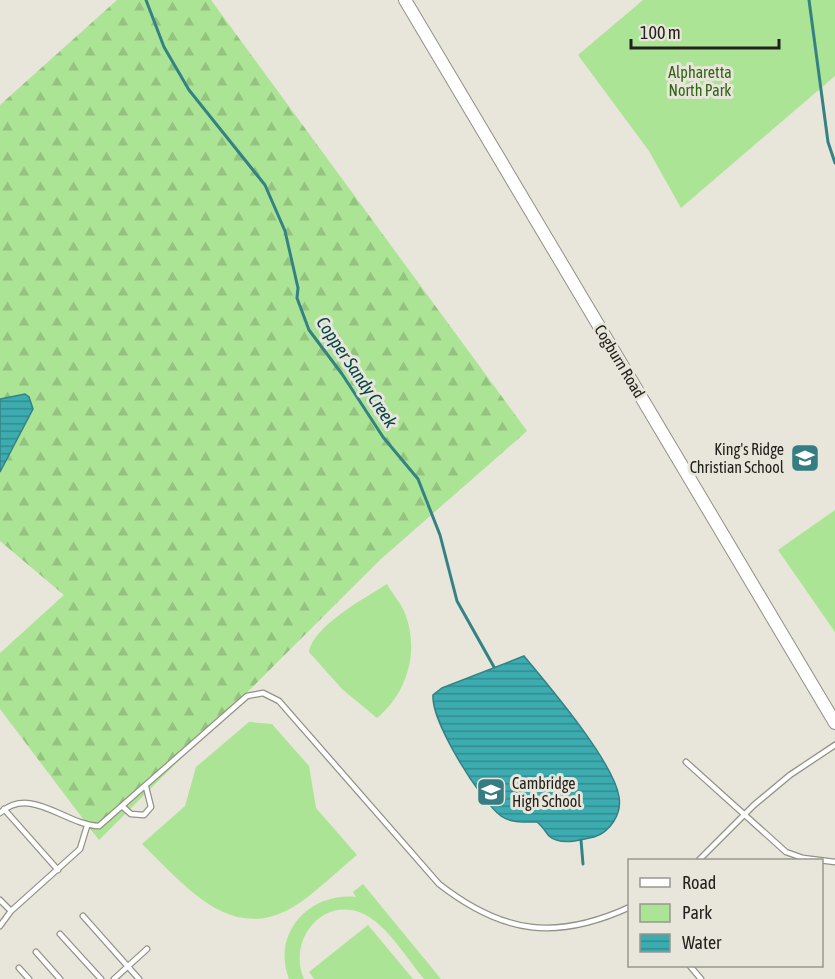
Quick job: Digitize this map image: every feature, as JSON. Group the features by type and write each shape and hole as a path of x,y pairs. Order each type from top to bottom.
{"street":[{"name":"Cogburn Road","path":"405,0 835,723"}],"lane":[{"path":"58,870 2,811 18,801 32,802 87,826 99,826 247,696 263,693 279,701 439,884 467,906 500,921 538,928 565,928 599,921 628,908"},
{"path":"701,859 744,814 790,775 835,745"},
{"path":"686,762 786,852 811,859"},
{"path":"123,807 131,814 144,815 151,807 146,787"},
{"path":"0,926 11,911 80,849 87,826"},
{"path":"0,900 11,911"},
{"path":"83,916 139,979"},
{"path":"60,934 101,979"},
{"path":"114,979 147,949"},
{"path":"36,952 60,979"},
{"path":"691,967 701,979"},
{"path":"19,968 29,979"}],"green space":[{"path":"117,0 211,0 527,431 381,559 99,840 0,709 0,653 64,595 0,541 0,105"},
{"name":"Alpharetta North Park","path":"643,0 835,0 835,76 681,208 649,151 578,55"},
{"path":"835,510 835,632 778,550"},
{"path":"387,584 406,616 410,630 410,658 408,672 396,697 377,718 342,689 309,652 320,632 330,623"},
{"path":"249,722 272,724 309,766 316,808 357,855 293,907 270,917 249,919 228,914 209,904 174,876 142,844 185,806 196,767"},
{"path":"363,884 441,979 424,979 381,926 364,914 349,910 335,911 322,916 312,925 304,937 300,950 300,965 304,979 289,979 285,962 285,946 298,919 324,901 339,897 356,897 353,892"},
{"path":"368,925 413,979 314,979 309,972"}],"water":[{"path":"25,394 29,397 33,409 0,472 0,399"},
{"path":"524,656 579,724 614,782 619,797 619,810 614,822 600,835 583,840 559,841 549,836 537,822 513,821 501,816 469,777 440,722 434,707 433,695 442,688"}],"waterway":[{"name":"Copper Sandy Creek","path":"146,0 164,47 189,90 265,185 285,231 298,288 297,298 309,330 342,374 383,437 418,479 440,535 457,601 494,667"},
{"path":"809,0 828,142 835,163"},
{"name":"Copper Sandy Creek","path":"581,840 583,864"}],"place":[{"name":"King's Ridge Christian School","path":"805,458"},
{"name":"Cambridge High School","path":"491,792"}]}
